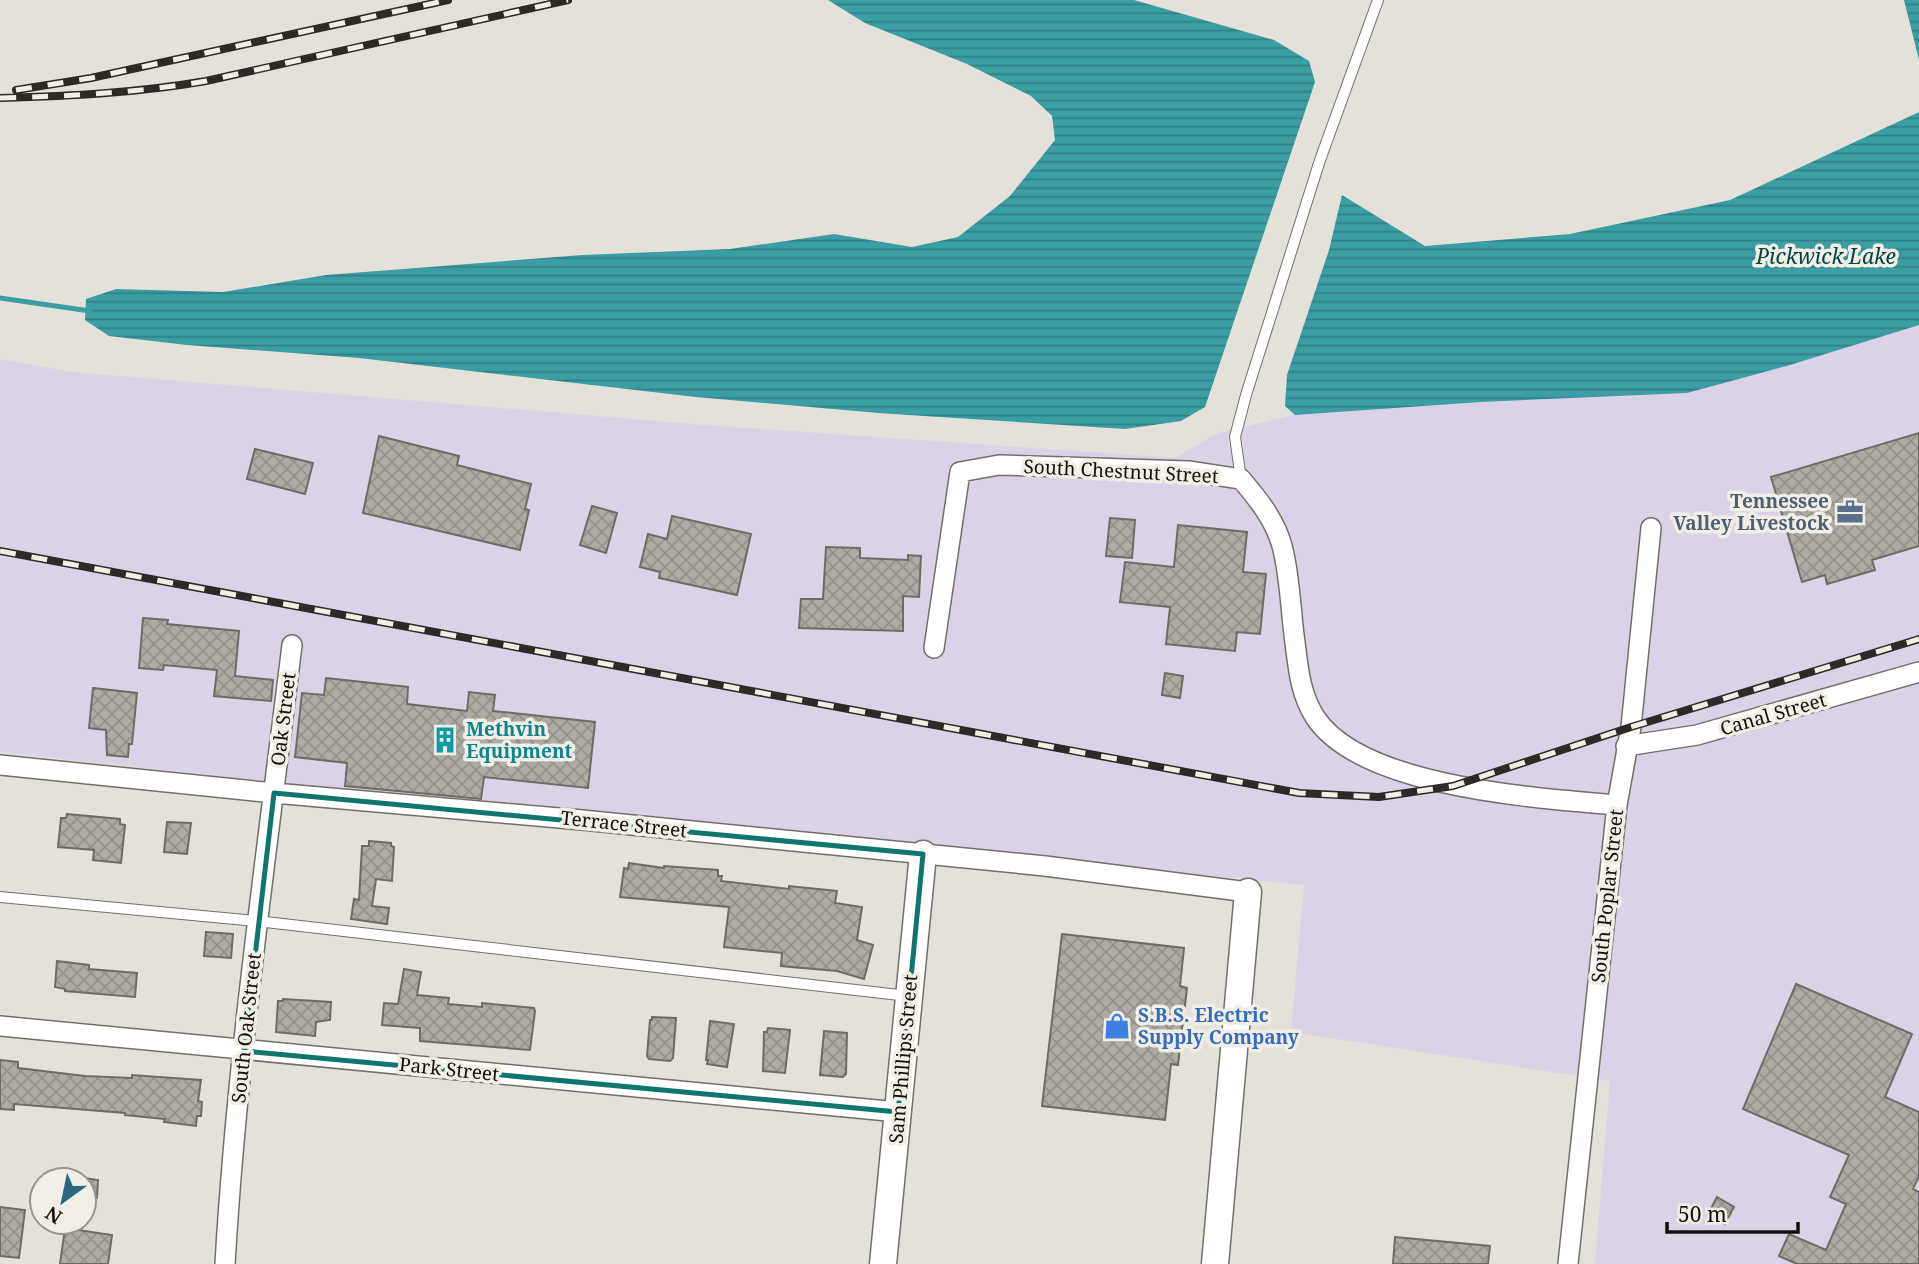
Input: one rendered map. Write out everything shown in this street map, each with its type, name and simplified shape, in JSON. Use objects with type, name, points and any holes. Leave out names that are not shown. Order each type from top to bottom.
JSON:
[{"type":"street","name":"South Chestnut Street","points":[[934,648],[960,472],[999,465],[1188,471],[1241,479],[1263,505],[1282,546],[1301,688],[1316,718],[1345,748],[1402,772],[1453,786],[1617,806]]},
{"type":"street","name":"South Poplar Street","points":[[1568,1264],[1617,806],[1631,727],[1651,528]]},
{"type":"street","name":"Oak Street","points":[[274,793],[292,645]]},
{"type":"street","name":"Canal Street","points":[[1626,746],[1697,736],[1919,672]]},
{"type":"street","name":"Terrace Street","points":[[0,765],[1045,866],[1248,892]]},
{"type":"street","name":"South Oak Street","points":[[225,1264],[257,921],[274,793]]},
{"type":"street","name":"Sam Phillips Street","points":[[883,1264],[923,854]]},
{"type":"street","points":[[1215,1264],[1248,892]]},
{"type":"street","name":"Park Street","points":[[0,1027],[898,1112]]},
{"type":"lane","points":[[1241,479],[1236,437],[1246,394],[1320,160],[1378,0]]},
{"type":"lane","points":[[0,897],[257,921],[909,996]]},
{"type":"highlighted area","points":[[274,793],[923,854],[898,1112],[244,1051]]},
{"type":"shaded area","points":[[1919,325],[1919,1264],[1595,1264],[1610,1081],[1291,1032],[1304,885],[283,783],[0,752],[0,359],[71,372],[704,425],[1175,458],[1218,433],[1295,415],[1481,402],[1790,365]]},
{"type":"water","points":[[828,0],[1134,0],[1274,40],[1309,61],[1315,82],[1205,407],[1181,421],[1125,429],[878,413],[696,397],[359,358],[187,345],[109,336],[85,320],[86,299],[116,289],[223,292],[326,275],[582,255],[730,249],[834,234],[912,247],[958,237],[1010,196],[1055,140],[1052,116],[1031,96],[967,64],[865,23]]},
{"type":"water","points":[[1904,0],[1919,0],[1919,60]]},
{"type":"water","name":"Pickwick Lake","points":[[1919,112],[1919,325],[1790,365],[1687,393],[1481,402],[1295,415],[1285,406],[1287,375],[1329,250],[1342,195],[1425,246],[1570,234],[1730,200]]},
{"type":"building","name":"Tennessee Valley Livestock","points":[[1919,433],[1919,546],[1872,560],[1875,570],[1827,584],[1825,575],[1802,582],[1771,477]]},
{"type":"building","points":[[379,436],[459,456],[457,465],[531,484],[525,509],[529,510],[520,550],[363,513]]},
{"type":"building","points":[[255,449],[313,463],[305,494],[247,479]]},
{"type":"building","points":[[592,506],[617,513],[606,553],[580,545]]},
{"type":"building","points":[[672,516],[751,534],[737,595],[659,578],[660,572],[640,567],[648,534],[667,539]]},
{"type":"building","points":[[1110,518],[1135,520],[1132,558],[1106,556]]},
{"type":"building","points":[[1178,525],[1247,532],[1243,572],[1266,574],[1260,634],[1237,632],[1235,651],[1166,644],[1170,607],[1120,602],[1125,562],[1174,567]]},
{"type":"building","points":[[826,547],[860,548],[860,558],[908,560],[908,555],[921,556],[919,597],[903,596],[903,631],[799,628],[801,599],[823,599]]},
{"type":"building","points":[[143,618],[168,620],[167,624],[239,631],[235,676],[273,680],[271,701],[214,696],[217,670],[164,665],[163,670],[139,668]]},
{"type":"building","points":[[1165,673],[1183,676],[1180,698],[1162,695]]},
{"type":"building","name":"Methvin Equipment","points":[[326,678],[408,687],[407,704],[467,711],[469,692],[495,695],[493,711],[595,722],[588,788],[484,777],[481,799],[345,786],[347,763],[295,757],[302,693],[324,695]]},
{"type":"building","points":[[93,688],[137,693],[132,744],[129,744],[128,757],[107,755],[106,730],[89,728]]},
{"type":"building","points":[[67,814],[120,819],[120,824],[125,825],[121,863],[93,860],[94,850],[58,847],[61,818],[66,818]]},
{"type":"building","points":[[167,822],[191,823],[187,854],[164,852]]},
{"type":"building","points":[[369,841],[391,843],[394,847],[392,881],[376,879],[372,906],[389,908],[387,924],[351,919],[354,899],[359,900],[362,846],[369,846]]},
{"type":"building","points":[[629,863],[664,868],[718,870],[718,876],[722,876],[721,881],[789,889],[789,886],[837,891],[835,903],[862,907],[857,940],[873,945],[864,979],[837,971],[781,966],[782,953],[724,947],[729,907],[620,897],[624,868],[628,869]]},
{"type":"building","points":[[206,932],[233,934],[231,958],[204,956]]},
{"type":"building","name":"S.B.S. Electric Supply Company","points":[[1062,934],[1184,948],[1180,986],[1187,988],[1178,1065],[1171,1064],[1165,1120],[1042,1106]]},
{"type":"building","points":[[57,961],[89,965],[89,969],[137,973],[135,997],[65,991],[55,987]]},
{"type":"building","points":[[404,969],[421,972],[417,995],[449,998],[448,1004],[482,1007],[482,1003],[534,1008],[530,1050],[420,1041],[420,1028],[382,1025],[384,1003],[398,1004]]},
{"type":"building","points":[[1796,984],[1912,1034],[1885,1097],[1919,1112],[1919,1176],[1913,1189],[1919,1192],[1919,1264],[1797,1264],[1779,1256],[1789,1234],[1826,1250],[1846,1204],[1830,1197],[1849,1155],[1743,1109]]},
{"type":"building","points":[[278,1001],[331,1002],[330,1020],[316,1022],[315,1036],[276,1032]]},
{"type":"building","points":[[652,1017],[676,1018],[673,1058],[670,1061],[649,1059],[647,1056]]},
{"type":"building","points":[[710,1021],[734,1024],[727,1067],[707,1064]]},
{"type":"building","points":[[768,1028],[790,1030],[785,1073],[763,1071],[764,1032],[767,1032]]},
{"type":"building","points":[[824,1031],[847,1033],[846,1074],[843,1077],[820,1075]]},
{"type":"building","points":[[0,1060],[18,1062],[18,1068],[85,1076],[132,1078],[132,1075],[201,1080],[198,1101],[202,1102],[201,1116],[197,1116],[196,1126],[125,1113],[14,1104],[14,1110],[0,1109]]},
{"type":"building","points":[[1717,1197],[1734,1207],[1725,1224],[1708,1214]]},
{"type":"building","points":[[0,1207],[25,1210],[19,1258],[0,1256]]},
{"type":"building","points":[[98,1233],[112,1235],[108,1264],[60,1264],[64,1236],[98,1236]]},
{"type":"building","points":[[1395,1237],[1490,1246],[1488,1264],[1393,1264]]},
{"type":"waterway","points":[[0,298],[90,311]]},
{"type":"railway","points":[[16,90],[91,78],[448,0]]},
{"type":"railway","points":[[0,98],[103,93],[206,81],[568,0]]},
{"type":"railway","points":[[0,551],[1299,793],[1379,797],[1453,786],[1631,727],[1919,639]]},
{"type":"place","name":"Tennessee Valley Livestock","points":[[1850,512]]},
{"type":"place","name":"Methvin Equipment","points":[[445,740]]},
{"type":"place","name":"S.B.S. Electric Supply Company","points":[[1117,1026]]}]
